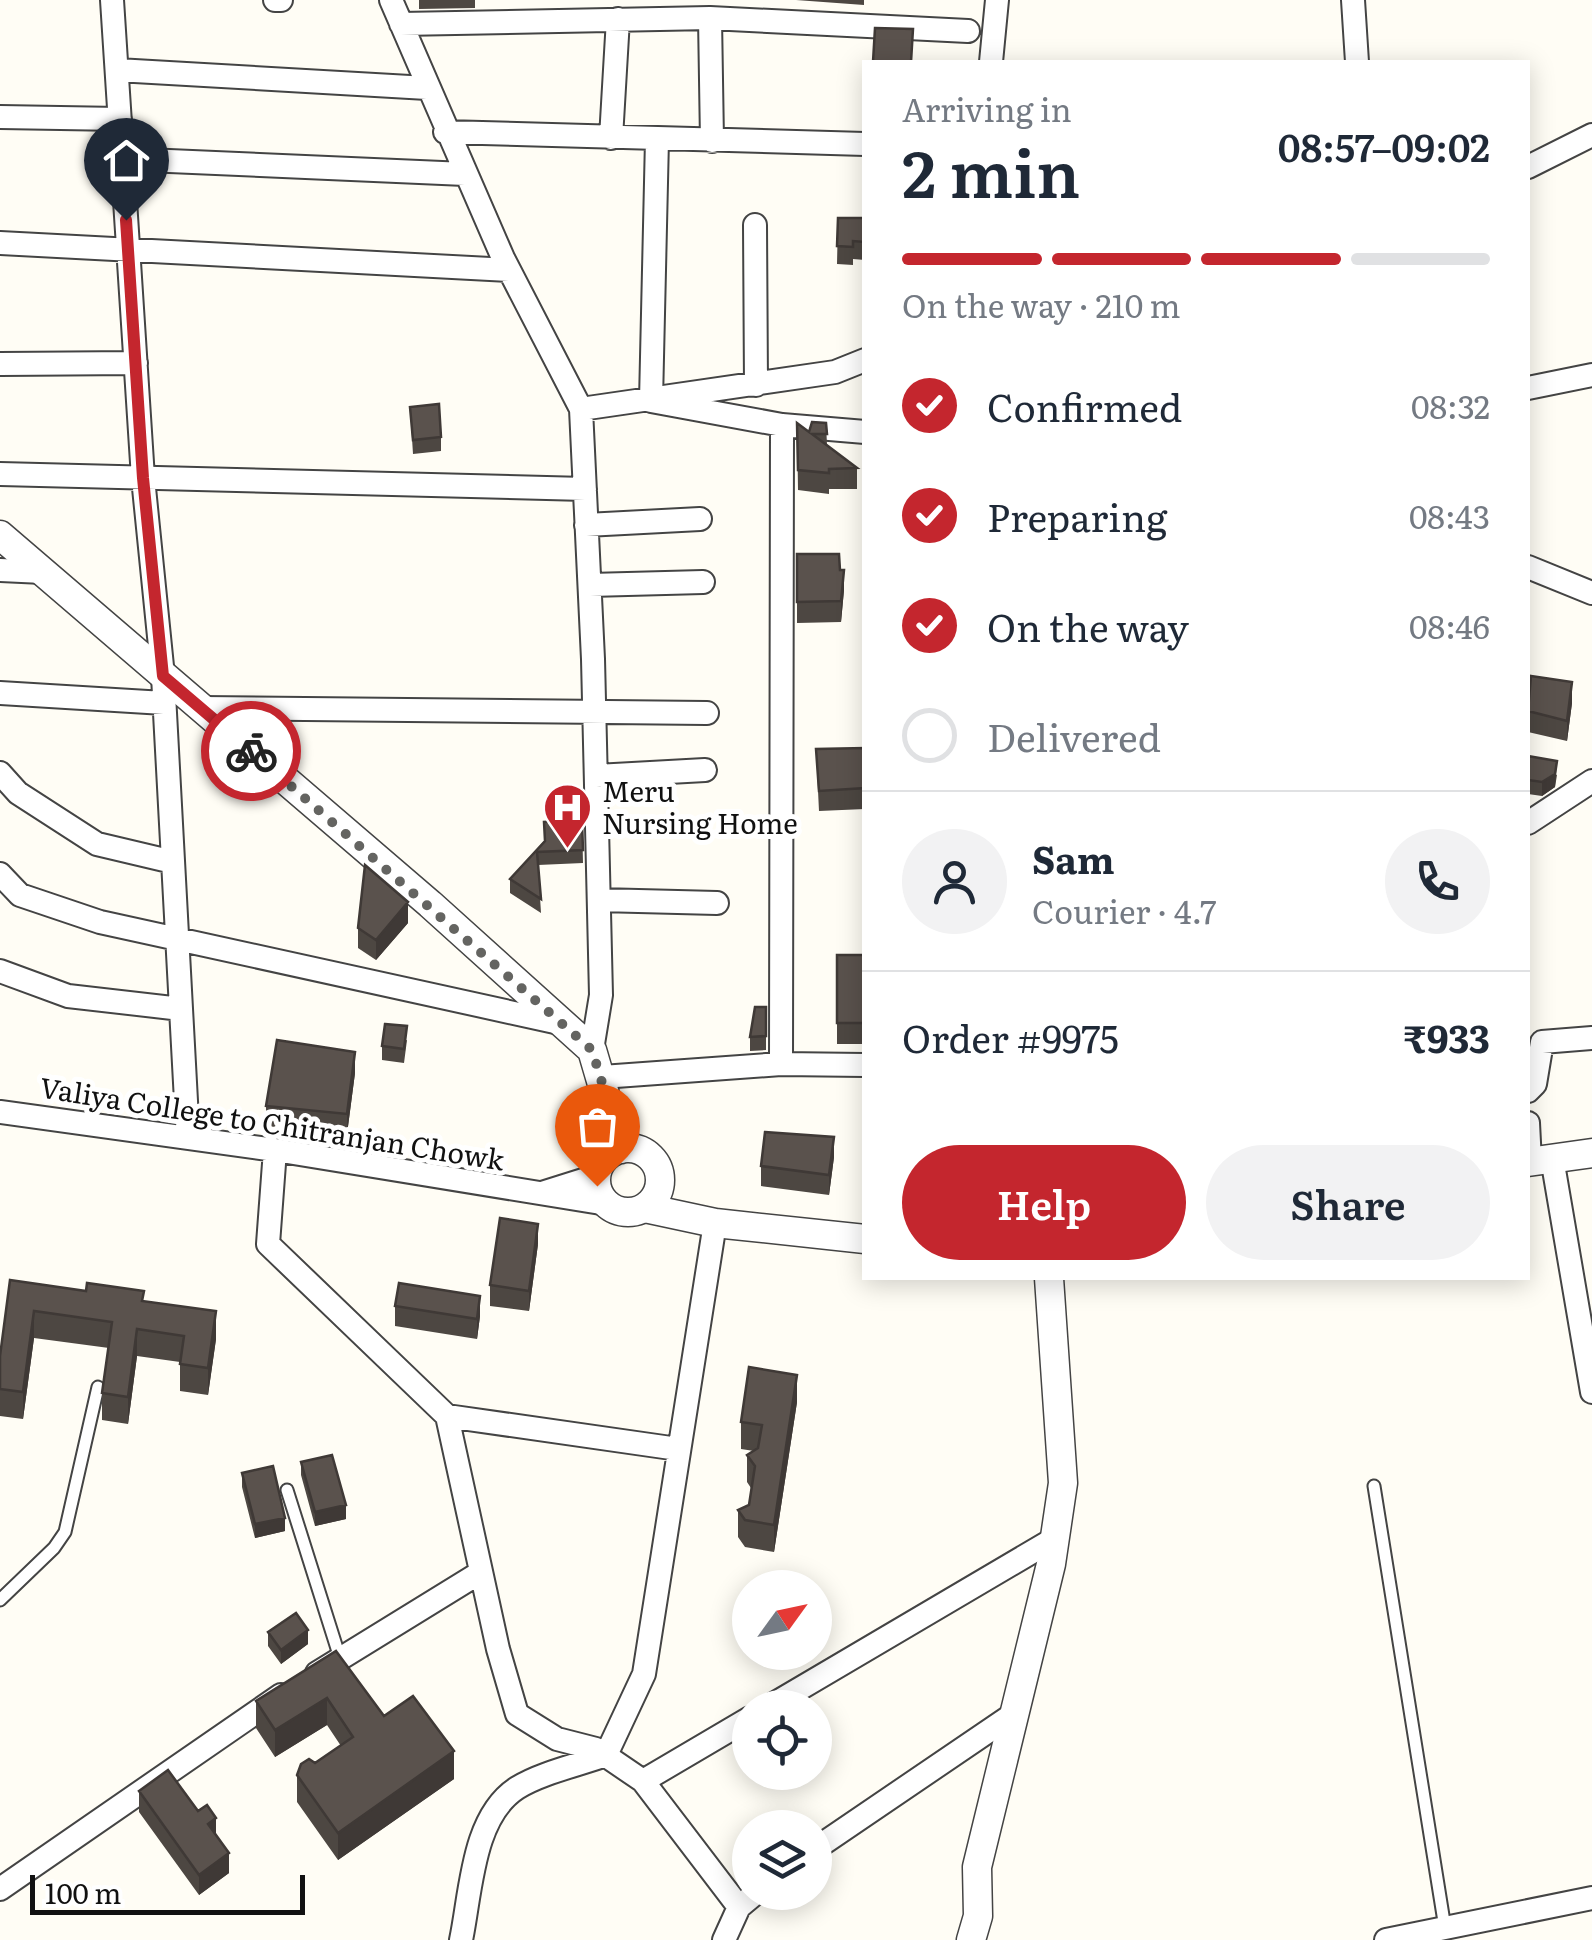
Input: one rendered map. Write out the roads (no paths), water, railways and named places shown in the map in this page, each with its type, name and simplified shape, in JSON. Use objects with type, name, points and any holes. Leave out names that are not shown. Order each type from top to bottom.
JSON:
[{"type":"street","points":[[112,0],[143,478],[164,689],[188,1138]]},
{"type":"street","points":[[391,0],[445,132],[509,270],[581,410],[590,585],[601,995],[592,1050]]},
{"type":"street","points":[[991,60],[997,0]]},
{"type":"street","points":[[1353,0],[1357,60]]},
{"type":"street","points":[[401,24],[618,19],[658,9],[710,18],[968,31]]},
{"type":"street","points":[[710,18],[712,141]]},
{"type":"street","points":[[611,138],[618,19]]},
{"type":"street","points":[[117,70],[427,88]]},
{"type":"street","points":[[0,118],[120,119]]},
{"type":"street","points":[[445,132],[862,144]]},
{"type":"street","points":[[1530,166],[1592,135]]},
{"type":"street","points":[[651,401],[657,139]]},
{"type":"street","points":[[122,159],[465,174]]},
{"type":"street","points":[[755,224],[756,385]]},
{"type":"street","points":[[0,244],[509,270]]},
{"type":"street","points":[[581,410],[835,372],[862,361]]},
{"type":"street","points":[[0,364],[136,363]]},
{"type":"street","points":[[1530,388],[1592,375]]},
{"type":"street","points":[[651,401],[782,426],[862,432]]},
{"type":"street","points":[[781,1064],[782,426]]},
{"type":"street","points":[[0,474],[585,489]]},
{"type":"street","points":[[586,525],[700,519]]},
{"type":"street","points":[[0,535],[164,689],[201,708],[592,1050],[633,1150],[658,1167],[652,1197],[626,1212],[607,1204],[596,1176],[604,1158],[633,1150]]},
{"type":"street","points":[[0,570],[43,572]]},
{"type":"street","points":[[1539,577],[1592,592]]},
{"type":"street","points":[[590,585],[703,582]]},
{"type":"street","points":[[0,693],[164,689]]},
{"type":"street","points":[[201,708],[707,713]]},
{"type":"street","points":[[596,776],[705,770]]},
{"type":"street","points":[[0,773],[18,793],[98,844],[173,862]]},
{"type":"street","points":[[1530,821],[1592,781]]},
{"type":"street","points":[[0,874],[20,895],[100,922],[564,1024]]},
{"type":"street","points":[[598,900],[717,903]]},
{"type":"street","points":[[0,971],[68,996],[181,1009]]},
{"type":"street","points":[[1530,1089],[1535,1084],[1542,1042],[1592,1038]]},
{"type":"street","points":[[605,1086],[781,1064],[862,1065]]},
{"type":"street","name":"Valiya College to Chitranjan Chowk","points":[[0,1112],[275,1150],[607,1204]]},
{"type":"street","points":[[1530,1131],[1592,1392]]},
{"type":"street","points":[[275,1150],[268,1244],[447,1416],[517,1714],[557,1739],[606,1755],[643,1781],[732,1882]]},
{"type":"street","points":[[1537,1161],[1592,1153]]},
{"type":"street","name":"Valiya College to Chitranjan Chowk","points":[[534,1195],[596,1176]]},
{"type":"street","points":[[652,1197],[708,1222],[862,1239]]},
{"type":"street","points":[[462,1940],[485,1829],[494,1810],[517,1788],[606,1755],[644,1674],[708,1222]]},
{"type":"street","points":[[980,1932],[977,1867],[1054,1539],[1063,1483],[1049,1280]]},
{"type":"street","points":[[447,1416],[678,1449]]},
{"type":"street","points":[[798,1690],[1054,1539]]},
{"type":"street","points":[[0,1889],[271,1700],[481,1572]]},
{"type":"street","points":[[832,1838],[1015,1713]]},
{"type":"street","points":[[643,1781],[732,1729]]},
{"type":"street","points":[[1386,1940],[1446,1934],[1592,1898]]},
{"type":"street","points":[[724,1940],[742,1910]]},
{"type":"lane","points":[[0,1600],[54,1548],[65,1532],[98,1387]]},
{"type":"lane","points":[[1374,1486],[1446,1934]]},
{"type":"lane","points":[[287,1490],[340,1658]]},
{"type":"place","name":"Meru Nursing Home","points":[[567,850]]}]
